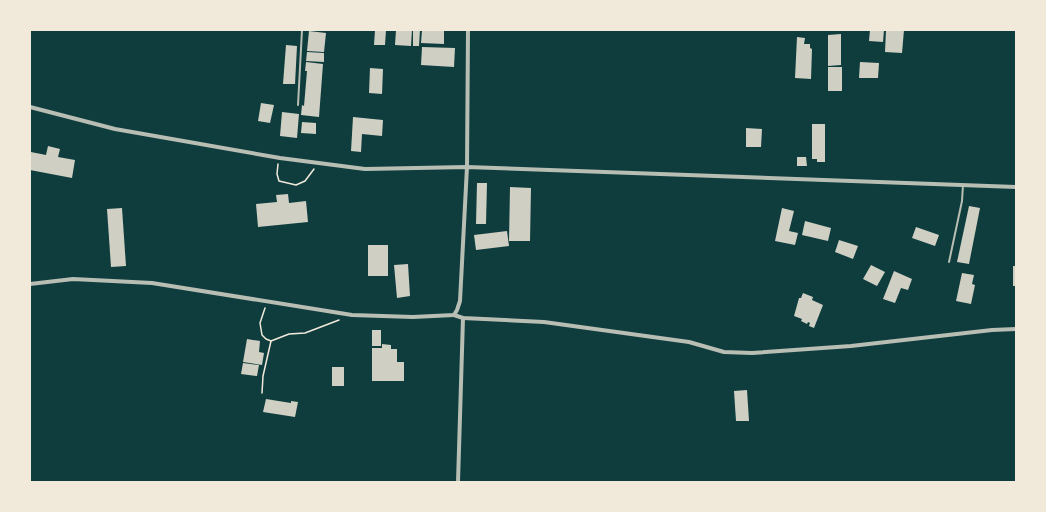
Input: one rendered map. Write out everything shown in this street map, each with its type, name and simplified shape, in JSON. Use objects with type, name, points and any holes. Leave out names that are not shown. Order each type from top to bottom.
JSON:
[{"type":"street","points":[[454,315],[460,301],[467,167],[468,30]]},
{"type":"street","points":[[30,107],[115,128],[280,158],[365,168],[467,167],[1016,187]]},
{"type":"street","points":[[30,284],[73,279],[152,284],[352,315],[413,317],[454,315],[464,318],[544,322],[689,342],[724,352],[752,353],[851,346],[992,330],[1016,330]]},
{"type":"street","points":[[458,482],[464,318]]},
{"type":"lane","points":[[298,105],[302,30]]},
{"type":"lane","points":[[949,262],[962,201],[963,185]]},
{"type":"path","points":[[280,158],[277,167],[279,181],[296,185],[305,181],[317,163]]},
{"type":"path","points":[[270,303],[262,312],[260,323],[262,335],[271,341],[289,334],[305,333],[352,315]]},
{"type":"path","points":[[262,393],[262,376],[271,341]]},
{"type":"building","points":[[375,30],[386,30],[385,45],[374,45]]},
{"type":"building","points":[[396,30],[412,30],[411,46],[395,45]]},
{"type":"building","points":[[413,30],[420,30],[419,46],[413,46]]},
{"type":"building","points":[[422,30],[444,30],[444,44],[421,43]]},
{"type":"building","points":[[870,30],[884,30],[883,42],[869,41]]},
{"type":"building","points":[[886,30],[904,30],[902,53],[885,52]]},
{"type":"building","points":[[309,31],[326,33],[324,52],[307,51]]},
{"type":"building","points":[[841,34],[841,65],[828,66],[828,35]]},
{"type":"building","points":[[797,37],[805,38],[804,44],[810,44],[810,48],[812,49],[811,79],[795,78]]},
{"type":"building","points":[[286,45],[297,46],[295,84],[283,84]]},
{"type":"building","points":[[422,47],[455,48],[454,67],[421,65]]},
{"type":"building","points":[[307,52],[324,53],[324,62],[306,61]]},
{"type":"building","points":[[306,62],[323,64],[319,117],[301,115],[302,105],[304,106],[307,71],[305,71]]},
{"type":"building","points":[[860,62],[879,63],[878,78],[859,78]]},
{"type":"building","points":[[828,67],[842,67],[842,91],[828,91]]},
{"type":"building","points":[[370,68],[383,69],[382,94],[369,93]]},
{"type":"building","points":[[261,103],[274,105],[270,123],[258,121]]},
{"type":"building","points":[[282,112],[299,114],[297,138],[280,136]]},
{"type":"building","points":[[353,117],[383,120],[382,136],[362,134],[361,152],[351,151]]},
{"type":"building","points":[[302,122],[316,123],[316,134],[301,133]]},
{"type":"building","points":[[812,124],[825,124],[825,162],[817,162],[817,159],[812,159]]},
{"type":"building","points":[[746,128],[762,129],[761,147],[746,147]]},
{"type":"building","points":[[48,146],[60,149],[58,157],[75,160],[72,178],[30,170],[31,152],[46,155]]},
{"type":"building","points":[[797,157],[806,157],[807,166],[797,166]]},
{"type":"building","points":[[477,183],[487,183],[486,224],[476,224]]},
{"type":"building","points":[[510,187],[531,188],[530,241],[509,241]]},
{"type":"building","points":[[288,194],[289,203],[306,201],[308,222],[258,227],[256,204],[277,202],[276,195]]},
{"type":"building","points":[[969,206],[980,208],[969,264],[957,262]]},
{"type":"building","points":[[122,208],[126,266],[111,267],[107,209]]},
{"type":"building","points":[[782,208],[794,211],[789,231],[798,233],[795,245],[775,241]]},
{"type":"building","points":[[805,221],[831,228],[828,241],[802,235]]},
{"type":"building","points":[[916,227],[939,235],[935,246],[912,238]]},
{"type":"building","points":[[507,231],[509,246],[476,250],[474,235]]},
{"type":"building","points":[[839,240],[858,246],[853,259],[835,252]]},
{"type":"building","points":[[368,245],[388,245],[388,276],[368,276]]},
{"type":"building","points":[[408,264],[410,296],[397,298],[394,265]]},
{"type":"building","points":[[871,265],[885,272],[877,286],[863,279]]},
{"type":"building","points":[[1013,266],[1016,266],[1016,286],[1013,286]]},
{"type":"building","points":[[894,271],[912,279],[908,290],[901,288],[895,303],[883,299]]},
{"type":"building","points":[[962,273],[974,275],[972,284],[975,285],[971,304],[956,301]]},
{"type":"building","points":[[803,293],[813,297],[812,300],[823,305],[814,328],[809,326],[810,323],[808,322],[807,324],[801,321],[802,319],[794,316],[799,298],[801,298]]},
{"type":"building","points":[[372,330],[381,330],[381,346],[372,346]]},
{"type":"building","points":[[247,339],[260,341],[259,352],[264,353],[262,365],[243,362]]},
{"type":"building","points":[[382,344],[391,345],[391,349],[397,349],[397,362],[404,362],[404,381],[372,381],[372,348],[382,348]]},
{"type":"building","points":[[243,363],[259,365],[257,376],[241,374]]},
{"type":"building","points":[[332,367],[344,367],[344,386],[332,386]]},
{"type":"building","points":[[747,390],[749,421],[736,421],[734,391]]},
{"type":"building","points":[[266,399],[291,403],[291,401],[298,402],[295,417],[263,412]]}]
